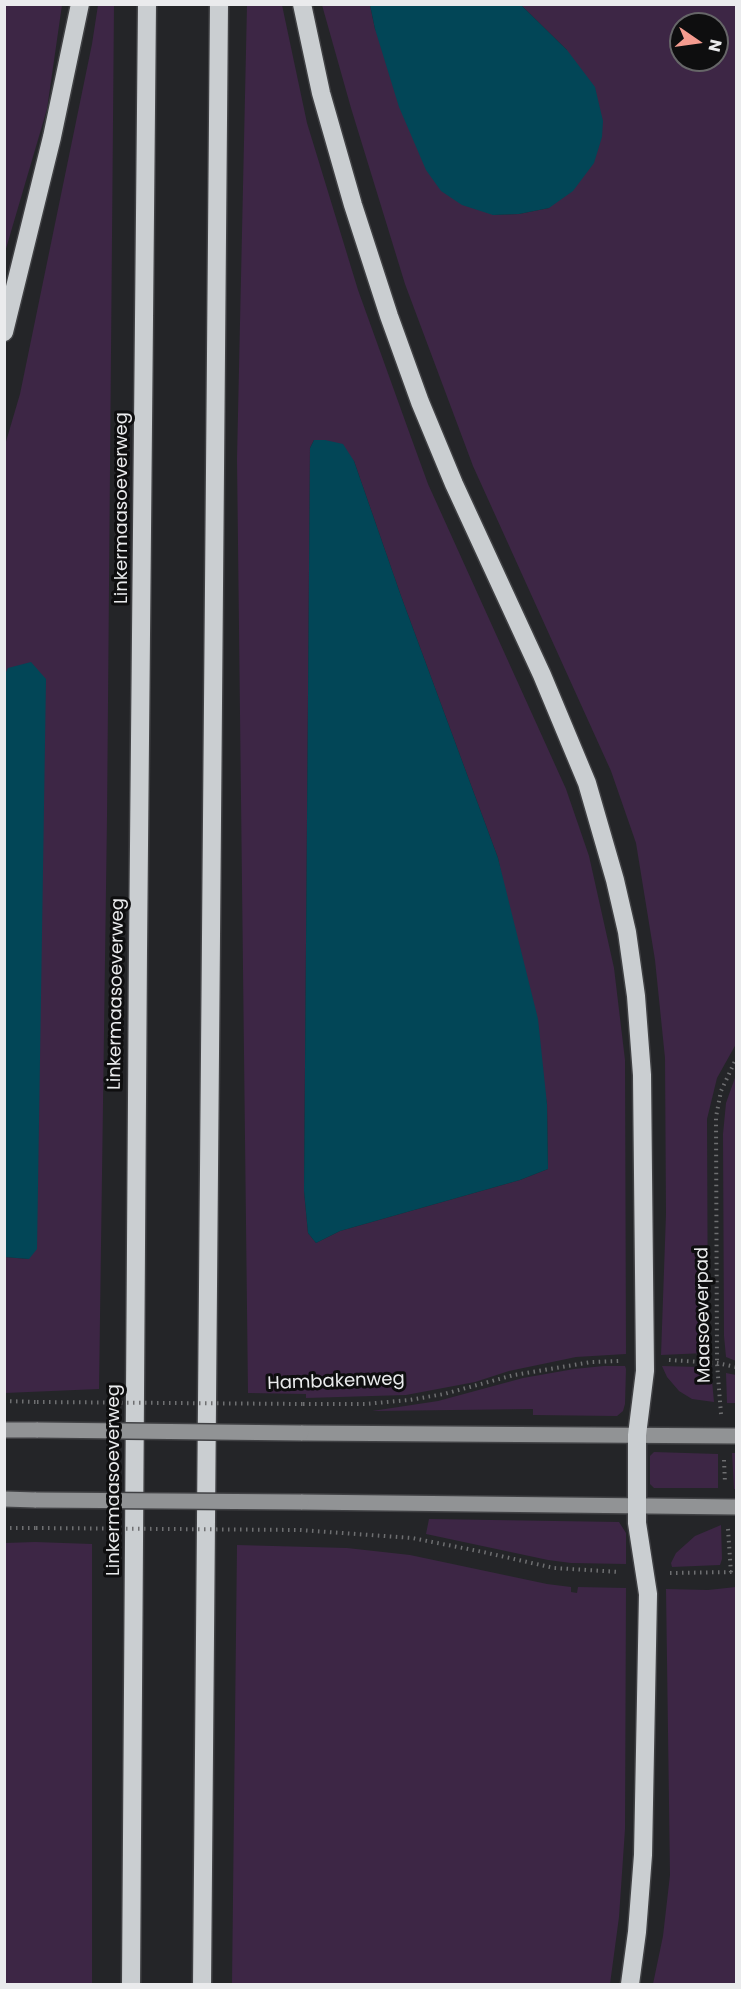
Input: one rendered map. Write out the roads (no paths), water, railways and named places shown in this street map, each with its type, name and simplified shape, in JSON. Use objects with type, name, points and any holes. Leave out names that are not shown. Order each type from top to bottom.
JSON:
[{"type":"highway","points":[[4,332],[52,137],[80,4]]},
{"type":"highway","name":"Linkermaasoeverweg","points":[[131,1984],[147,4]]},
{"type":"highway","points":[[202,1984],[219,4]]},
{"type":"highway","points":[[302,4],[321,93],[388,316],[454,484],[542,675],[583,772],[615,880],[627,932],[636,996],[642,1075],[645,1360],[637,1435],[637,1523],[648,1606],[643,1855],[630,1984]]},
{"type":"main road","points":[[4,1430],[730,1436]]},
{"type":"main road","points":[[4,1499],[731,1506]]},
{"type":"water","points":[[370,5],[521,5],[567,50],[595,87],[603,121],[602,137],[594,163],[573,191],[549,208],[519,214],[493,215],[462,205],[441,191],[426,170],[399,107]]},
{"type":"water","points":[[314,440],[343,444],[354,461],[401,596],[498,858],[538,1019],[547,1104],[548,1169],[520,1180],[340,1231],[316,1243],[308,1233],[304,1191],[310,448]]},
{"type":"water","points":[[31,662],[46,679],[37,1249],[29,1259],[4,1257],[4,676],[8,668]]}]
